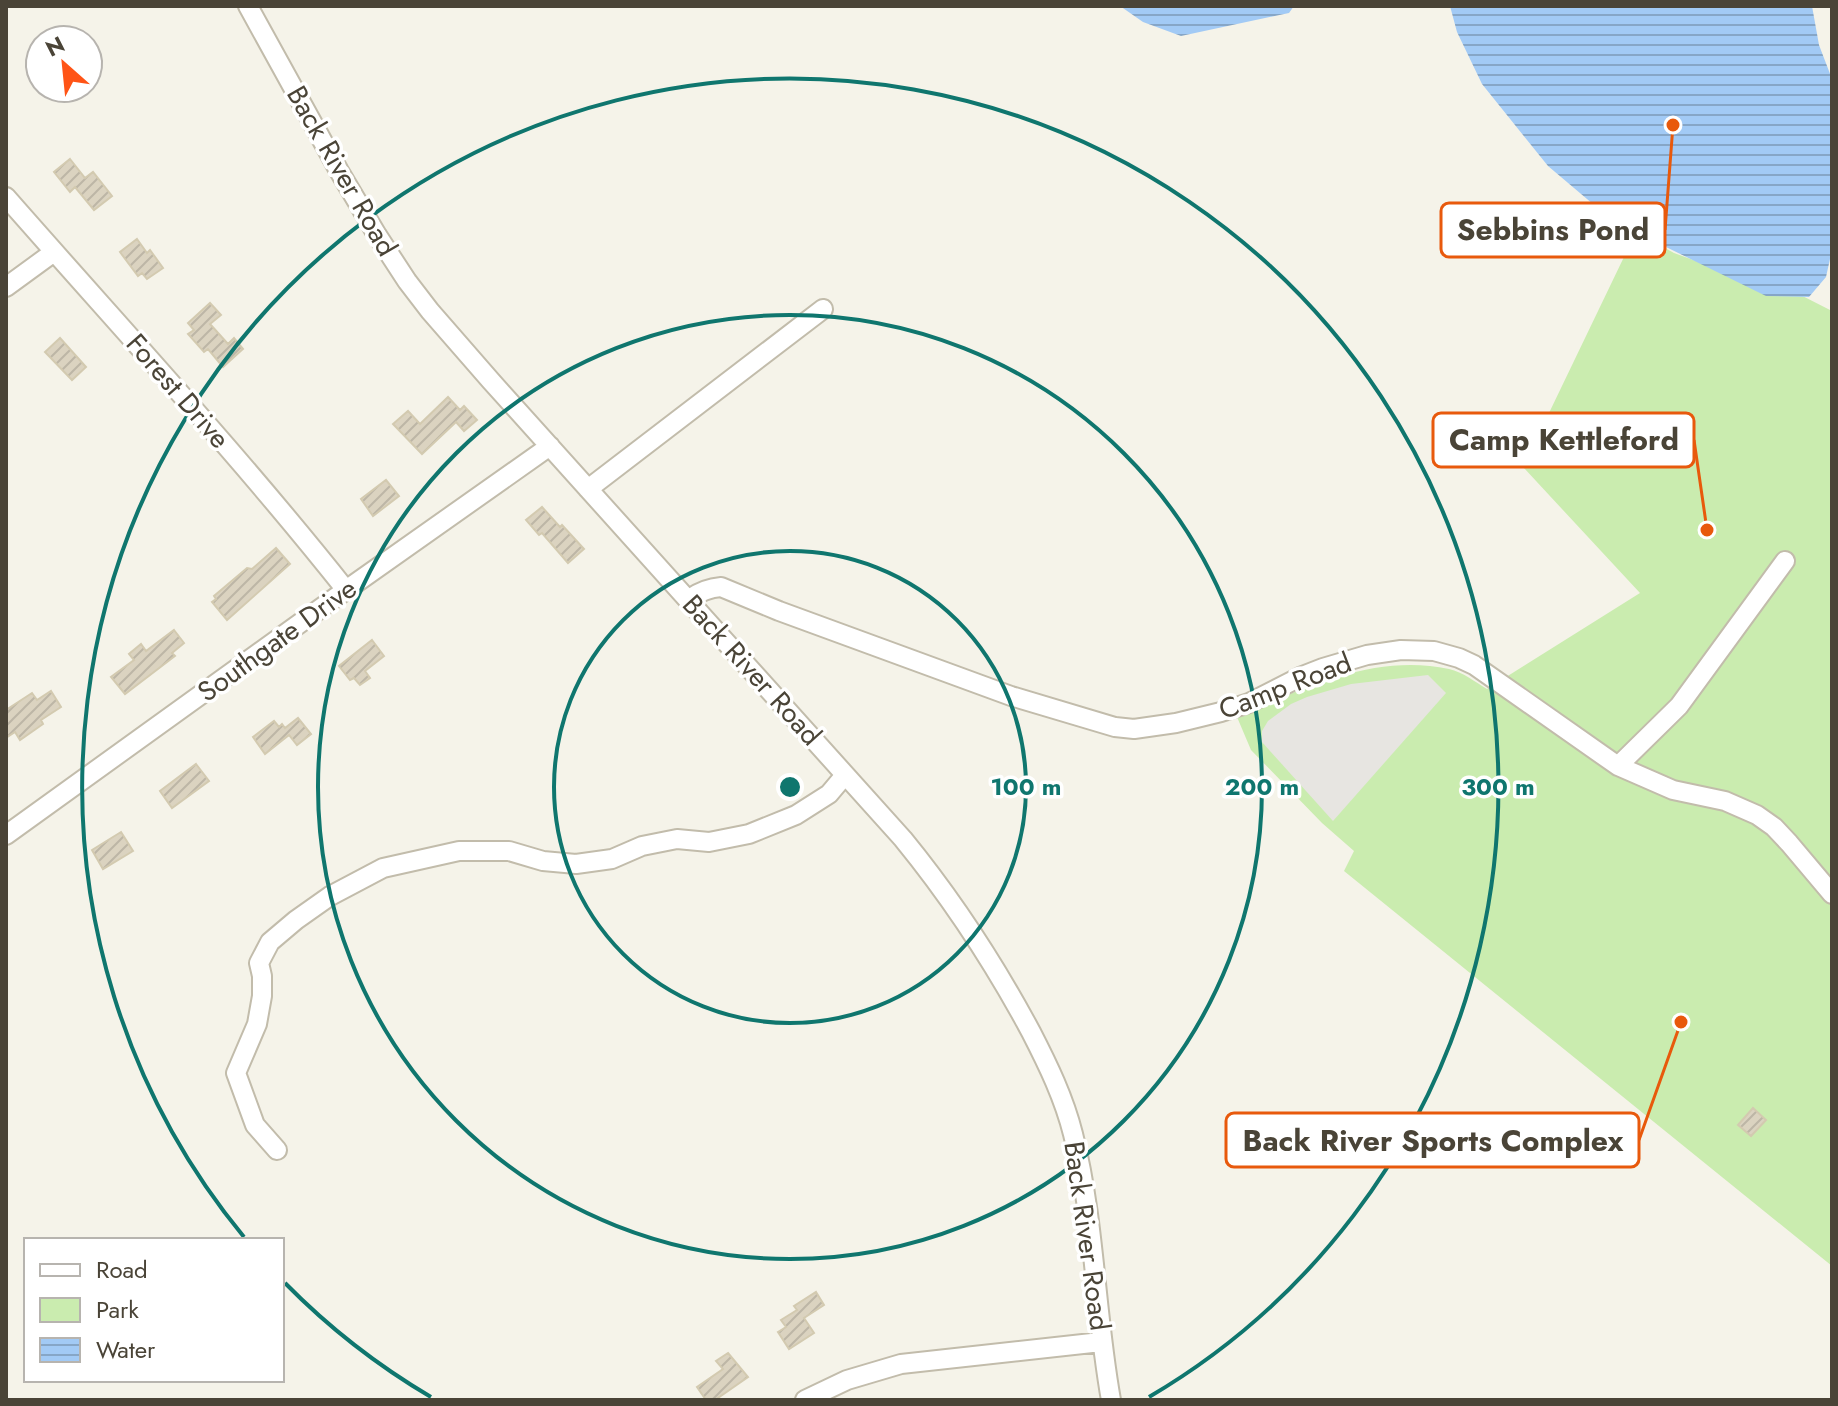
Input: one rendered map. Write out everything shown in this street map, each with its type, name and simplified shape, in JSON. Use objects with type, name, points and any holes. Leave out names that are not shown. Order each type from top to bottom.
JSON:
[{"type":"street","name":"Back River Road","points":[[248,6],[339,171],[407,281],[458,343],[903,839],[964,921],[1010,994],[1053,1076],[1081,1167],[1101,1342],[1111,1400]]},
{"type":"street","name":"Forest Drive","points":[[6,197],[296,527],[346,590]]},
{"type":"street","points":[[6,287],[54,252]]},
{"type":"street","points":[[588,489],[823,309]]},
{"type":"street","name":"Southgate Drive","points":[[6,835],[550,446]]},
{"type":"street","points":[[1618,766],[1679,706],[1785,561]]},
{"type":"street","name":"Camp Road","points":[[689,599],[700,591],[721,587],[1011,696],[1087,720],[1134,729],[1221,712],[1249,703],[1323,668],[1367,655],[1401,650],[1434,651],[1474,665],[1618,766],[1673,790],[1725,801],[1757,815],[1774,827],[1832,894]]},
{"type":"street","points":[[277,1150],[255,1125],[236,1073],[257,1024],[262,996],[259,963],[270,942],[330,896],[383,868],[459,851],[509,851],[543,861],[576,864],[612,859],[642,846],[677,839],[709,842],[749,834],[796,815],[829,794],[845,775]]},
{"type":"street","points":[[805,1400],[847,1380],[901,1364],[1101,1342]]},
{"type":"green space","points":[[1636,232],[1674,253],[1707,265],[1767,278],[1832,311],[1832,1266],[1344,871],[1354,851],[1322,823],[1251,750],[1237,717],[1340,676],[1394,666],[1421,665],[1449,669],[1487,689],[1640,593],[1523,467]]},
{"type":"shaded area","points":[[1428,675],[1446,693],[1333,821],[1262,742],[1262,731],[1268,721],[1291,704],[1307,697],[1351,684]]},
{"type":"water","points":[[1120,6],[1294,6],[1289,13],[1181,36],[1143,22]]},
{"type":"water","points":[[1450,6],[1812,6],[1819,45],[1832,79],[1832,250],[1826,277],[1809,297],[1766,296],[1613,221],[1548,166],[1482,84],[1457,32]]},
{"type":"building","points":[[70,159],[85,178],[93,172],[112,196],[94,210],[75,187],[70,192],[54,172]]},
{"type":"building","points":[[137,239],[163,268],[147,279],[142,273],[138,276],[120,252]]},
{"type":"building","points":[[210,303],[221,315],[210,324],[228,344],[234,338],[243,349],[223,367],[208,349],[204,352],[188,334],[194,330],[188,323]]},
{"type":"building","points":[[60,338],[86,367],[72,380],[45,352]]},
{"type":"building","points":[[448,397],[460,410],[464,406],[477,420],[464,431],[456,422],[422,454],[393,424],[408,411],[420,424]]},
{"type":"building","points":[[386,480],[399,496],[373,516],[361,499]]},
{"type":"building","points":[[542,507],[584,549],[568,563],[526,520]]},
{"type":"building","points":[[276,548],[290,564],[227,620],[212,602],[216,599],[214,596]]},
{"type":"building","points":[[174,630],[184,643],[172,653],[175,656],[125,694],[111,677],[134,660],[129,654],[141,644],[146,651]]},
{"type":"building","points":[[372,640],[384,656],[365,671],[370,678],[360,685],[354,678],[350,680],[339,666]]},
{"type":"building","points":[[51,691],[61,707],[41,720],[43,724],[20,740],[15,732],[6,738],[6,710],[32,693],[37,700]]},
{"type":"building","points":[[298,718],[311,734],[297,745],[289,735],[265,754],[253,737],[274,721],[285,728]]},
{"type":"building","points":[[196,764],[209,781],[172,808],[160,791]]},
{"type":"building","points":[[121,832],[133,851],[103,869],[92,850]]},
{"type":"building","points":[[1753,1108],[1766,1120],[1751,1136],[1738,1125]]},
{"type":"building","points":[[816,1292],[824,1305],[804,1318],[814,1333],[789,1349],[778,1332],[786,1327],[781,1320],[797,1310],[794,1306]]},
{"type":"building","points":[[728,1353],[748,1377],[715,1400],[706,1400],[697,1387],[723,1369],[716,1361]]},
{"type":"place","name":"Sebbins Pond","points":[[1673,125]]},
{"type":"place","name":"Camp Kettleford","points":[[1707,530]]},
{"type":"place","name":"Back River Sports Complex","points":[[1681,1022]]}]
